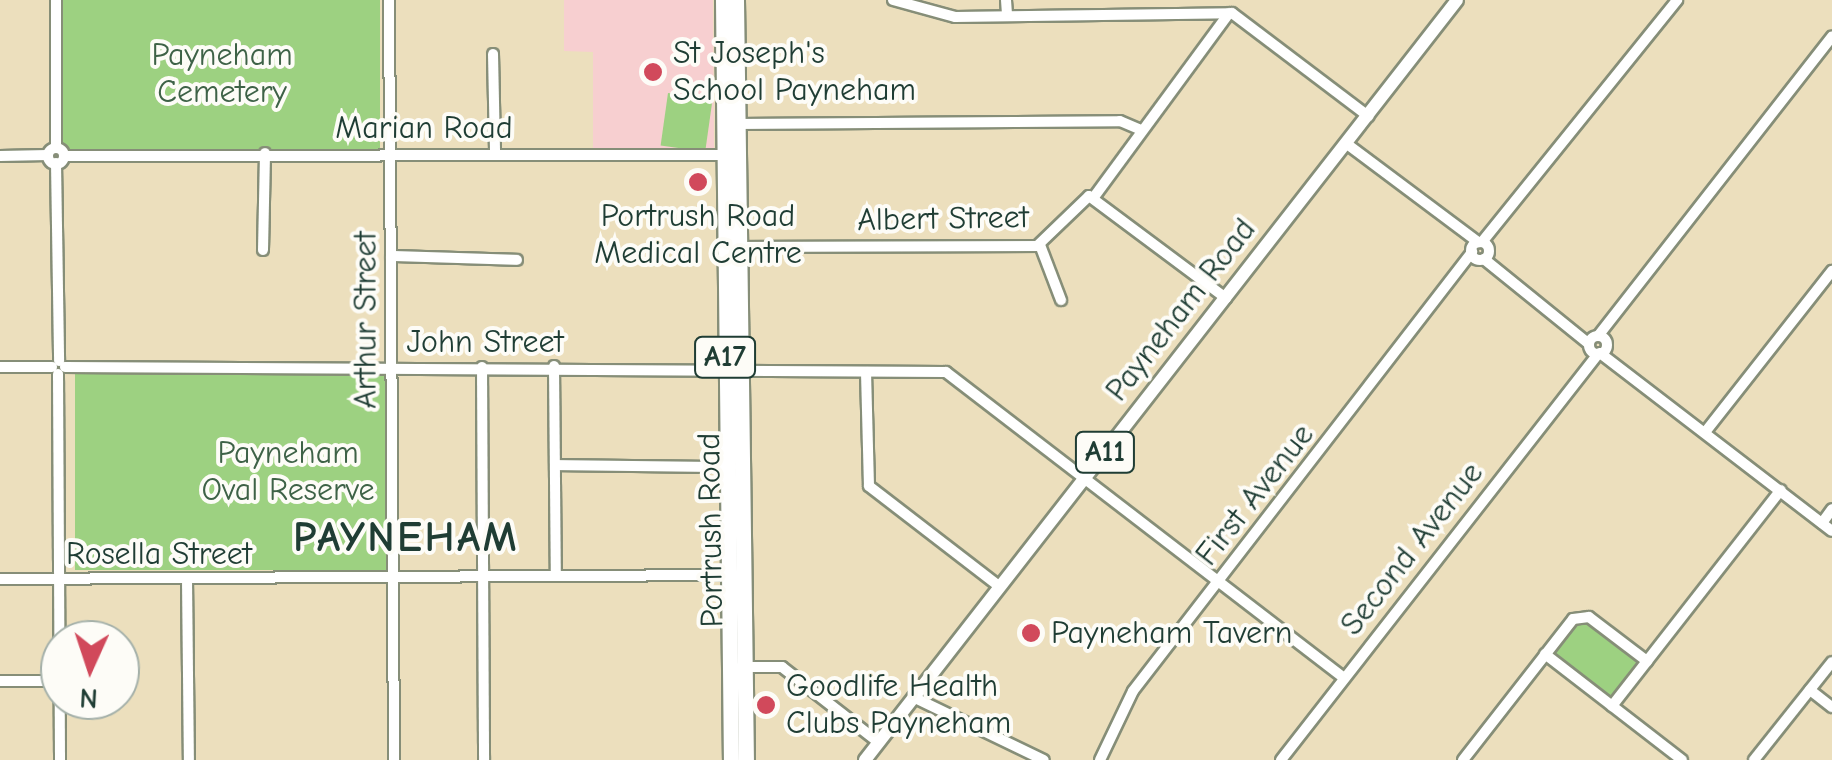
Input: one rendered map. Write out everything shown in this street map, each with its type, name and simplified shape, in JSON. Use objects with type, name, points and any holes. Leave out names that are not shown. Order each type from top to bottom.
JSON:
[{"type":"highway","name":"Portrush Road","points":[[724,0],[724,155],[730,247],[731,760]]},
{"type":"highway","name":"Portrush Road","points":[[730,247],[736,124],[736,0]]},
{"type":"highway","name":"Portrush Road","points":[[732,575],[746,760]]},
{"type":"main road","name":"Payneham Road","points":[[865,760],[1458,0]]},
{"type":"main road","name":"Payneham Road","points":[[856,760],[875,744]]},
{"type":"street","points":[[56,0],[60,620]]},
{"type":"street","name":"Arthur Street","points":[[390,0],[394,760]]},
{"type":"street","points":[[893,0],[944,16],[1223,8],[1368,116]]},
{"type":"street","points":[[1006,0],[1006,16]]},
{"type":"street","points":[[1114,0],[1114,14]]},
{"type":"street","name":"First Avenue","points":[[1100,760],[1129,697],[1677,0]]},
{"type":"street","name":"Albert Street","points":[[730,247],[1040,245],[1076,200],[1094,198],[1223,8]]},
{"type":"street","name":"Second Avenue","points":[[1280,760],[1584,370],[1615,314],[1832,36]]},
{"type":"street","points":[[493,54],[496,153]]},
{"type":"street","points":[[736,124],[1120,121],[1141,130]]},
{"type":"street","points":[[1347,144],[1832,531]]},
{"type":"street","points":[[263,250],[265,153]]},
{"type":"street","name":"Marian Road","points":[[0,156],[724,155]]},
{"type":"street","points":[[1094,198],[1226,298]]},
{"type":"street","points":[[1040,245],[1061,300]]},
{"type":"street","points":[[391,256],[518,260]]},
{"type":"street","points":[[1706,431],[1832,271]]},
{"type":"street","points":[[554,366],[556,576]]},
{"type":"street","name":"John Street","points":[[0,367],[554,366],[950,373],[1344,678]]},
{"type":"street","points":[[482,367],[484,760]]},
{"type":"street","points":[[866,372],[870,486],[1000,586]]},
{"type":"street","points":[[554,466],[732,467]]},
{"type":"street","points":[[1612,706],[1781,490]]},
{"type":"street","points":[[1822,523],[1832,509]]},
{"type":"street","name":"Rosella Street","points":[[0,579],[732,575]]},
{"type":"street","points":[[188,580],[189,760]]},
{"type":"street","points":[[1466,759],[1544,654],[1584,616],[1647,661]]},
{"type":"street","points":[[1544,654],[1682,760]]},
{"type":"street","points":[[1754,760],[1832,662]]},
{"type":"street","points":[[740,667],[782,667],[875,744]]},
{"type":"street","points":[[0,682],[40,681]]},
{"type":"street","points":[[1810,690],[1832,707]]},
{"type":"street","points":[[914,698],[1044,760]]},
{"type":"street","points":[[60,720],[60,760]]},
{"type":"shaded area","name":"St Joseph's School Payneham","points":[[564,0],[713,0],[714,148],[593,149],[593,52],[564,51]]},
{"type":"green space","name":"Payneham Cemetery","points":[[63,0],[380,0],[380,149],[63,149]]},
{"type":"green space","points":[[668,93],[713,99],[705,152],[661,145]]},
{"type":"green space","name":"Payneham Oval Reserve","points":[[75,374],[387,374],[387,570],[75,570]]},
{"type":"green space","points":[[1579,616],[1647,661],[1612,706],[1545,654]]},
{"type":"place","name":"St Joseph's School Payneham","points":[[653,72]]},
{"type":"place","name":"Portrush Road Medical Centre","points":[[698,182]]},
{"type":"place","name":"Payneham Tavern","points":[[1031,633]]},
{"type":"place","name":"Goodlife Health Clubs Payneham","points":[[766,705]]},
{"type":"district","name":"PAYNEHAM","points":[[406,538]]}]
